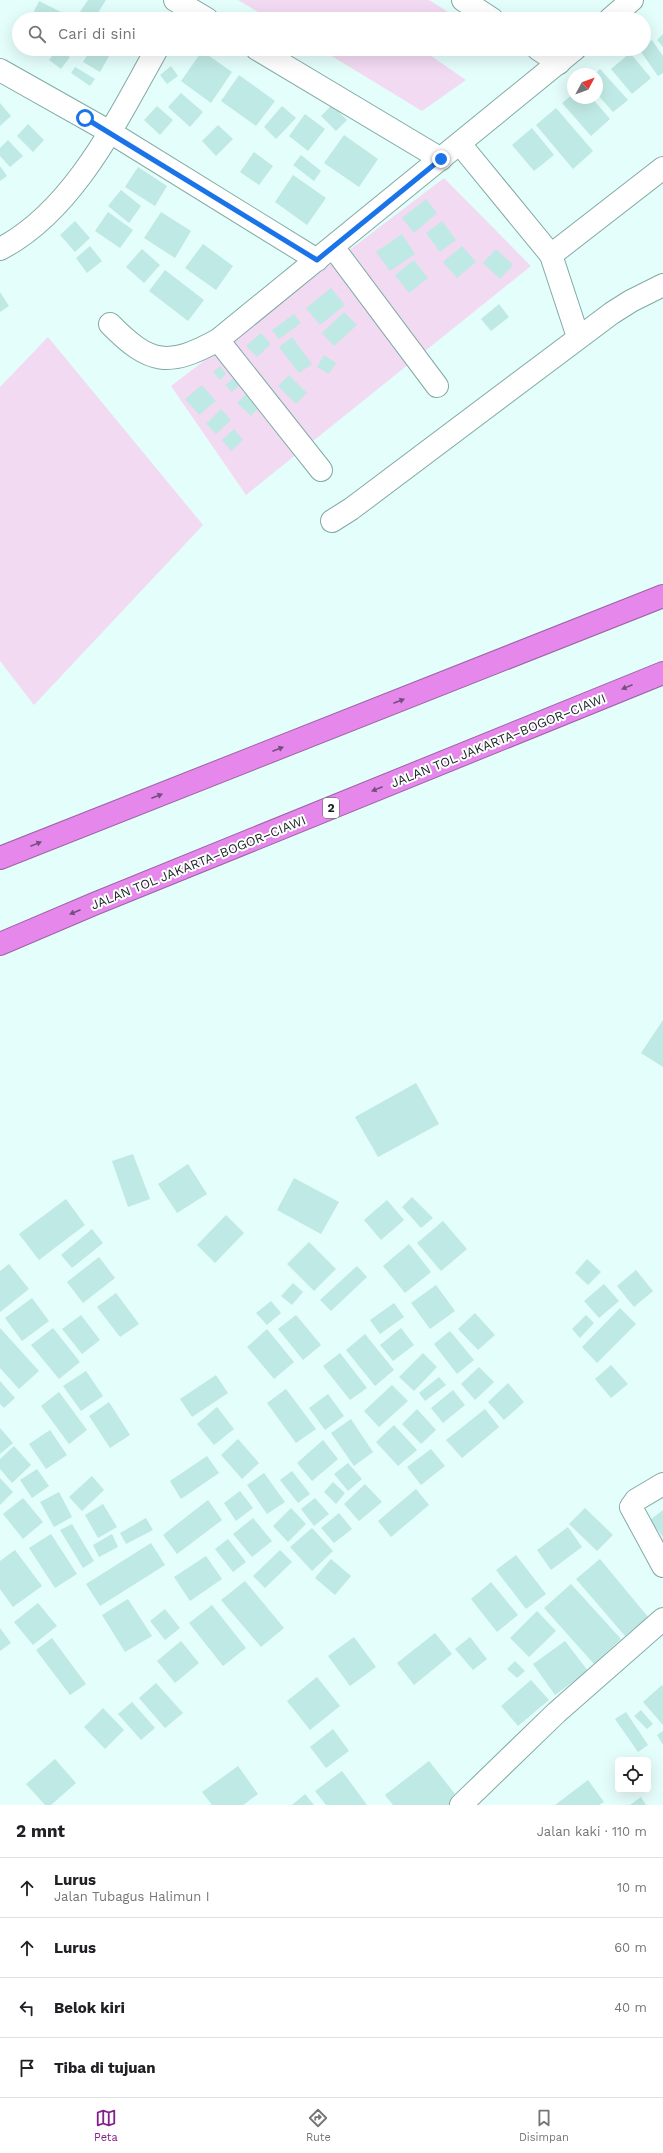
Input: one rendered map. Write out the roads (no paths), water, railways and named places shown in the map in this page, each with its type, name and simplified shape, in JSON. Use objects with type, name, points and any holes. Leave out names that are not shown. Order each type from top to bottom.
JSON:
[{"type":"highway","points":[[0,858],[663,596]]},
{"type":"highway","name":"JALAN TOL JAKARTA–BOGOR–CIAWI","points":[[0,944],[94,904],[663,673]]},
{"type":"street","points":[[618,12],[632,0]]},
{"type":"street","points":[[465,1],[482,12]]},
{"type":"street","points":[[179,6],[192,12]]},
{"type":"street","points":[[0,249],[26,232],[54,207],[70,189],[110,132],[153,56]]},
{"type":"street","points":[[270,56],[441,159]]},
{"type":"street","points":[[110,324],[129,344],[141,351],[147,354],[170,359],[193,354],[218,340],[567,56]]},
{"type":"street","points":[[0,70],[325,254],[437,386]]},
{"type":"street","points":[[460,144],[551,255],[578,337]]},
{"type":"street","points":[[551,255],[663,168]]},
{"type":"street","points":[[332,521],[351,509],[578,337],[631,301],[663,286]]},
{"type":"street","points":[[218,340],[321,470]]},
{"type":"street","points":[[663,1484],[636,1500],[631,1507],[663,1566]]},
{"type":"street","points":[[461,1805],[556,1713],[663,1619]]}]
